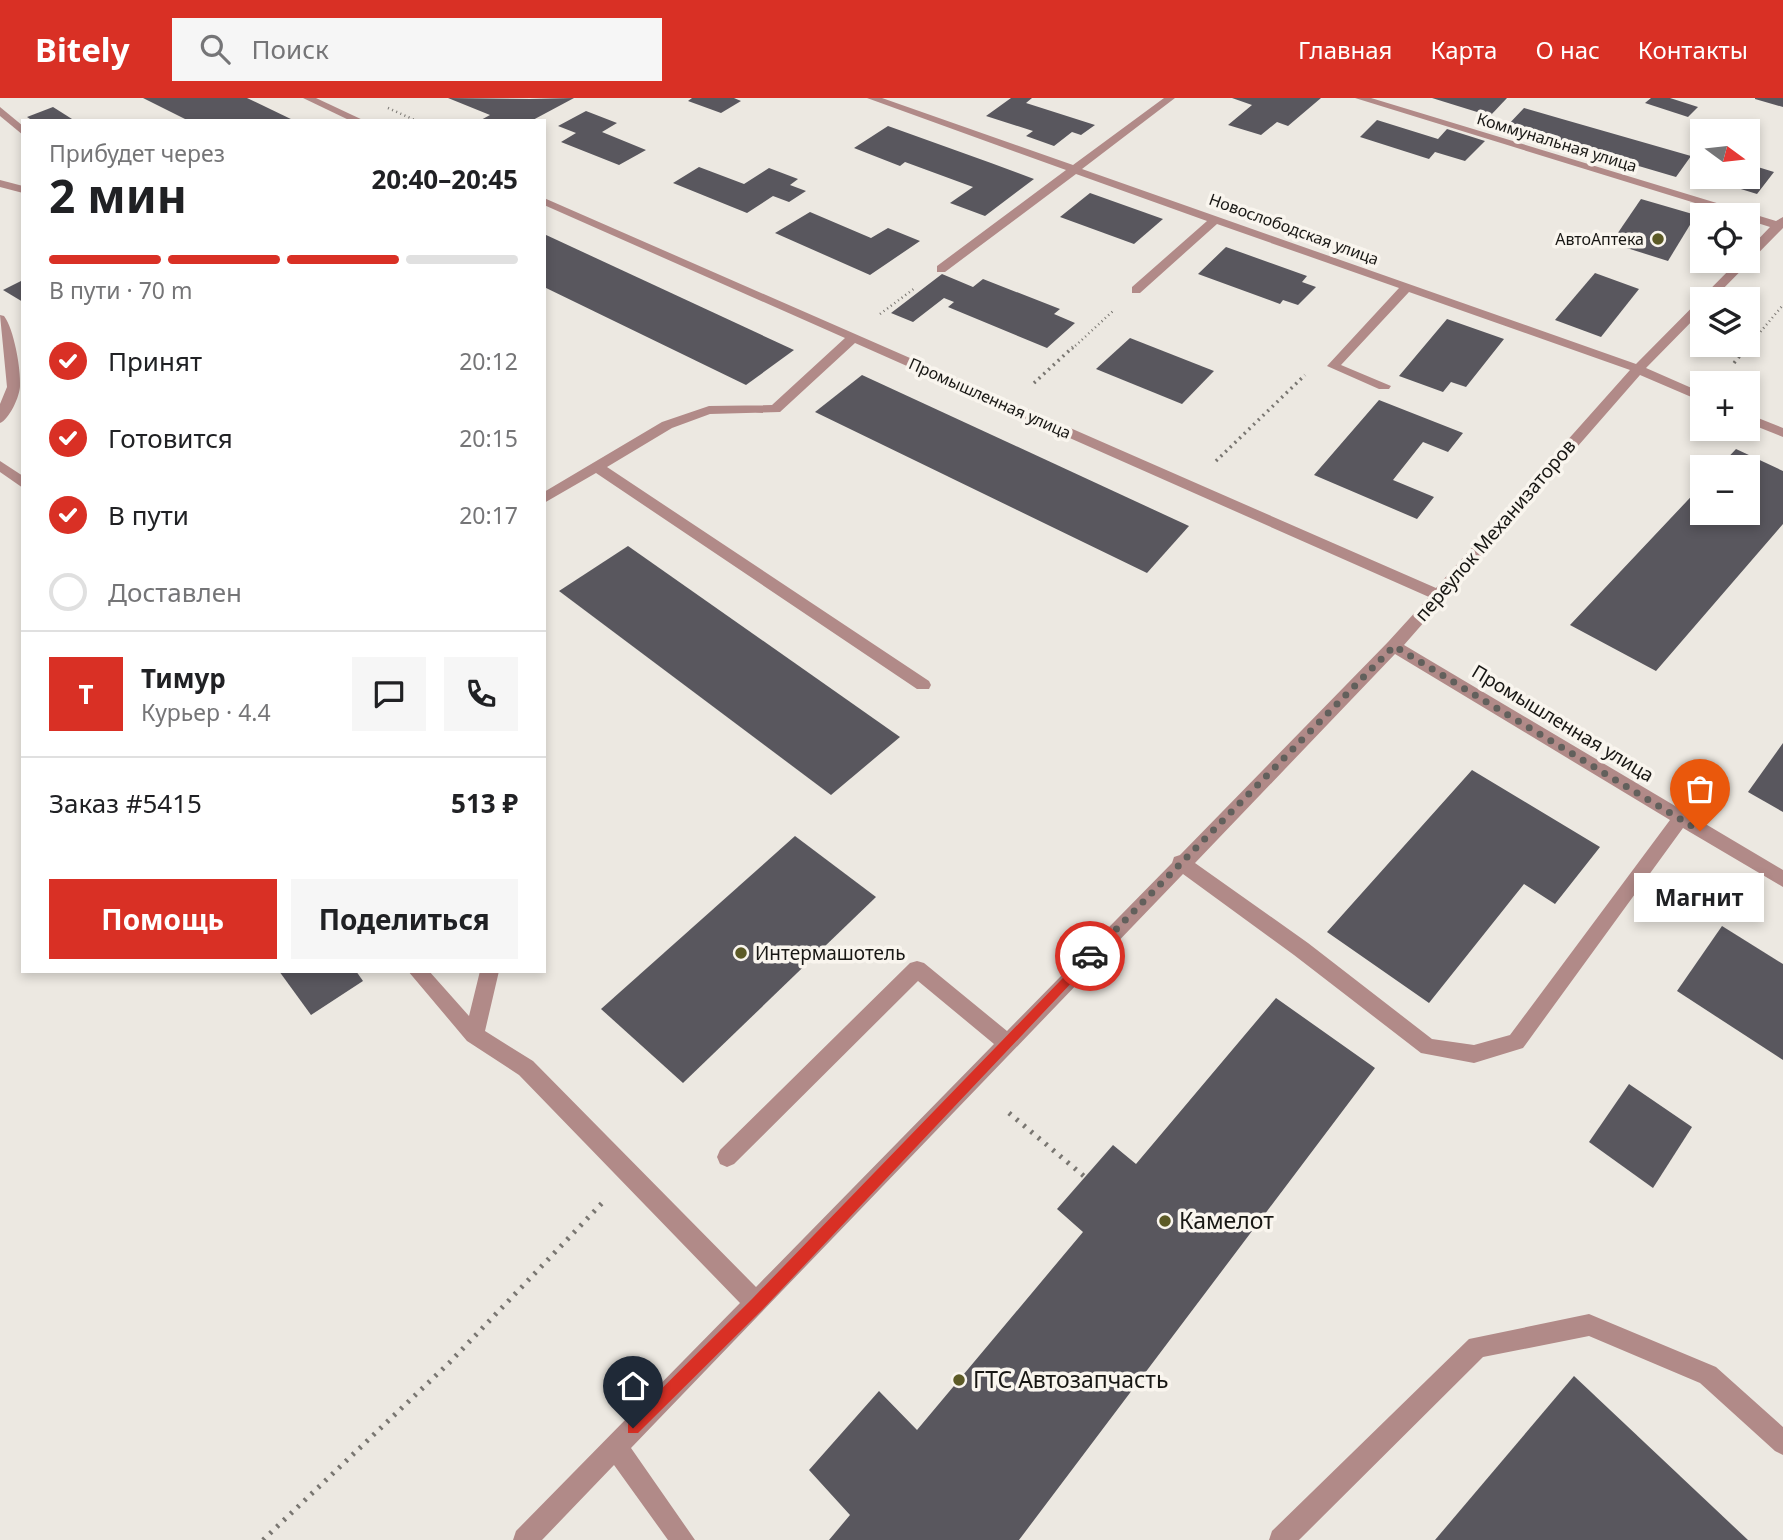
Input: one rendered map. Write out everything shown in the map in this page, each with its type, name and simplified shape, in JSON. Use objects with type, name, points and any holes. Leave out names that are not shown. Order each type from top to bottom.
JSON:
[{"type":"street","points":[[308,98],[355,119]]},
{"type":"street","name":"Новослободская улица","points":[[872,98],[1638,369],[1690,392]]},
{"type":"street","points":[[941,269],[1171,98]]},
{"type":"street","name":"Коммунальная улица","points":[[1360,98],[1703,203]]},
{"type":"street","points":[[0,110],[21,130]]},
{"type":"street","points":[[0,183],[21,189]]},
{"type":"street","name":"Промышленная улица","points":[[546,202],[1436,594]]},
{"type":"street","points":[[1136,290],[1216,219]]},
{"type":"street","name":"Коммунальная улица","points":[[1760,219],[1781,223]]},
{"type":"street","points":[[1760,245],[1781,223]]},
{"type":"street","name":"переулок Механизаторов","points":[[1718,287],[1732,273]]},
{"type":"street","points":[[1384,386],[1333,366],[1407,287]]},
{"type":"street","name":"переулок Механизаторов","points":[[525,1540],[757,1304],[1180,862],[1394,646],[1436,594],[1638,369],[1690,315]]},
{"type":"street","points":[[0,319],[5,326],[15,387],[0,419]]},
{"type":"street","points":[[546,497],[667,425],[709,410],[775,410],[853,338]]},
{"type":"street","points":[[1760,423],[1783,433]]},
{"type":"street","points":[[0,465],[21,481]]},
{"type":"street","points":[[597,467],[923,685]]},
{"type":"street","name":"Промышленная улица","points":[[1394,646],[1783,879]]},
{"type":"street","points":[[1180,862],[1301,949],[1428,1047],[1474,1054],[1516,1042],[1680,819]]},
{"type":"street","points":[[727,1157],[917,969],[1006,1042]]},
{"type":"street","points":[[419,973],[474,1035],[526,1068],[757,1304]]},
{"type":"street","points":[[474,1035],[490,973]]},
{"type":"street","points":[[1281,1540],[1477,1347],[1589,1325],[1707,1375],[1783,1443]]},
{"type":"street","points":[[615,1446],[683,1540]]},
{"type":"path","points":[[853,338],[941,269]]},
{"type":"path","points":[[1031,386],[1136,290]]},
{"type":"path","points":[[1734,363],[1783,306]]},
{"type":"path","points":[[1214,463],[1305,374],[1333,366]]},
{"type":"path","points":[[1009,1113],[1085,1177]]},
{"type":"path","points":[[263,1540],[449,1363],[629,1174]]},
{"type":"building","points":[[143,98],[247,98],[291,119],[185,119]]},
{"type":"building","points":[[448,98],[574,98],[535,119],[483,119],[490,115]]},
{"type":"building","points":[[692,98],[734,98],[741,101],[721,113],[688,101]]},
{"type":"building","points":[[1011,98],[1032,98],[1026,103],[1095,125],[1081,135],[1072,132],[1054,146],[1026,136],[1033,131],[986,116]]},
{"type":"building","points":[[1232,98],[1321,98],[1288,126],[1277,122],[1261,135],[1228,125],[1252,105]]},
{"type":"building","points":[[1432,98],[1507,98],[1490,116]]},
{"type":"building","points":[[1651,98],[1670,98],[1698,107],[1688,117],[1645,103]]},
{"type":"building","points":[[1783,98],[1783,107],[1755,99]]},
{"type":"building","points":[[53,107],[72,119],[30,119],[27,117]]},
{"type":"building","points":[[1524,108],[1690,157],[1676,177],[1506,127]]},
{"type":"building","points":[[586,111],[617,123],[602,132],[646,150],[619,165],[561,142],[576,133],[558,126]]},
{"type":"building","points":[[1377,120],[1438,139],[1447,129],[1485,141],[1465,161],[1435,152],[1429,159],[1360,137]]},
{"type":"building","points":[[888,126],[1034,179],[985,216],[950,203],[973,187],[905,162],[900,166],[854,148]]},
{"type":"building","points":[[699,167],[744,184],[769,168],[798,179],[790,185],[806,191],[789,202],[773,196],[747,213],[673,183]]},
{"type":"building","points":[[1760,168],[1774,172],[1757,194],[1741,189],[1760,189]]},
{"type":"building","points":[[1090,193],[1163,219],[1134,244],[1060,217]]},
{"type":"building","points":[[1641,199],[1690,213],[1690,225],[1668,261],[1611,243]]},
{"type":"building","points":[[810,212],[871,238],[888,228],[920,241],[870,275],[775,233]]},
{"type":"building","points":[[546,235],[794,350],[746,385],[546,288]]},
{"type":"building","points":[[1226,247],[1307,276],[1302,282],[1316,287],[1298,305],[1283,300],[1280,304],[1198,274]]},
{"type":"building","points":[[1595,273],[1639,289],[1601,337],[1555,320]]},
{"type":"building","points":[[942,274],[973,287],[983,279],[1060,309],[1054,314],[1075,323],[1047,348],[948,307],[954,302],[944,298],[913,322],[891,313]]},
{"type":"building","points":[[21,281],[21,301],[3,290]]},
{"type":"building","points":[[1447,319],[1504,339],[1466,387],[1451,382],[1443,392],[1399,376]]},
{"type":"building","points":[[1130,338],[1214,371],[1182,404],[1096,369]]},
{"type":"building","points":[[862,375],[1189,526],[1147,573],[815,412]]},
{"type":"building","points":[[1379,400],[1463,433],[1448,452],[1423,442],[1393,480],[1434,497],[1417,519],[1314,475]]},
{"type":"building","points":[[1736,449],[1749,455],[1730,455]]},
{"type":"building","points":[[1760,460],[1783,471],[1783,524],[1656,671],[1570,625],[1690,498],[1690,525],[1760,525]]},
{"type":"building","points":[[628,546],[900,737],[831,795],[559,591]]},
{"type":"building","points":[[1783,743],[1783,812],[1748,792]]},
{"type":"building","points":[[1472,770],[1600,847],[1555,904],[1524,884],[1429,1003],[1327,932]]},
{"type":"building","name":"Интермашотель","points":[[795,836],[876,897],[683,1083],[601,1009]]},
{"type":"building","points":[[1722,926],[1783,964],[1783,1060],[1677,991]]},
{"type":"building","points":[[280,973],[357,973],[363,981],[311,1015]]},
{"type":"building","name":"Камелот","points":[[1276,998],[1375,1068],[1019,1540],[829,1540],[850,1515],[809,1470],[879,1391],[917,1430],[1083,1232],[1057,1209],[1113,1145],[1136,1164]]},
{"type":"building","points":[[1629,1084],[1692,1127],[1653,1188],[1589,1142]]},
{"type":"building","points":[[1574,1376],[1748,1540],[1435,1540]]},
{"type":"way so far","points":[[1090,956],[1394,646],[1700,831]]},
{"type":"place","name":"АвтоАптека","points":[[1658,239]]},
{"type":"place","name":"Магнит","points":[[1700,831]]},
{"type":"place","name":"Интермашотель","points":[[741,953]]},
{"type":"place","name":"Камелот","points":[[1165,1221]]},
{"type":"place","name":"ГТС Автозапчасть","points":[[959,1380]]},
{"type":"route","points":[[633,1428],[757,1304],[1090,956]]}]
